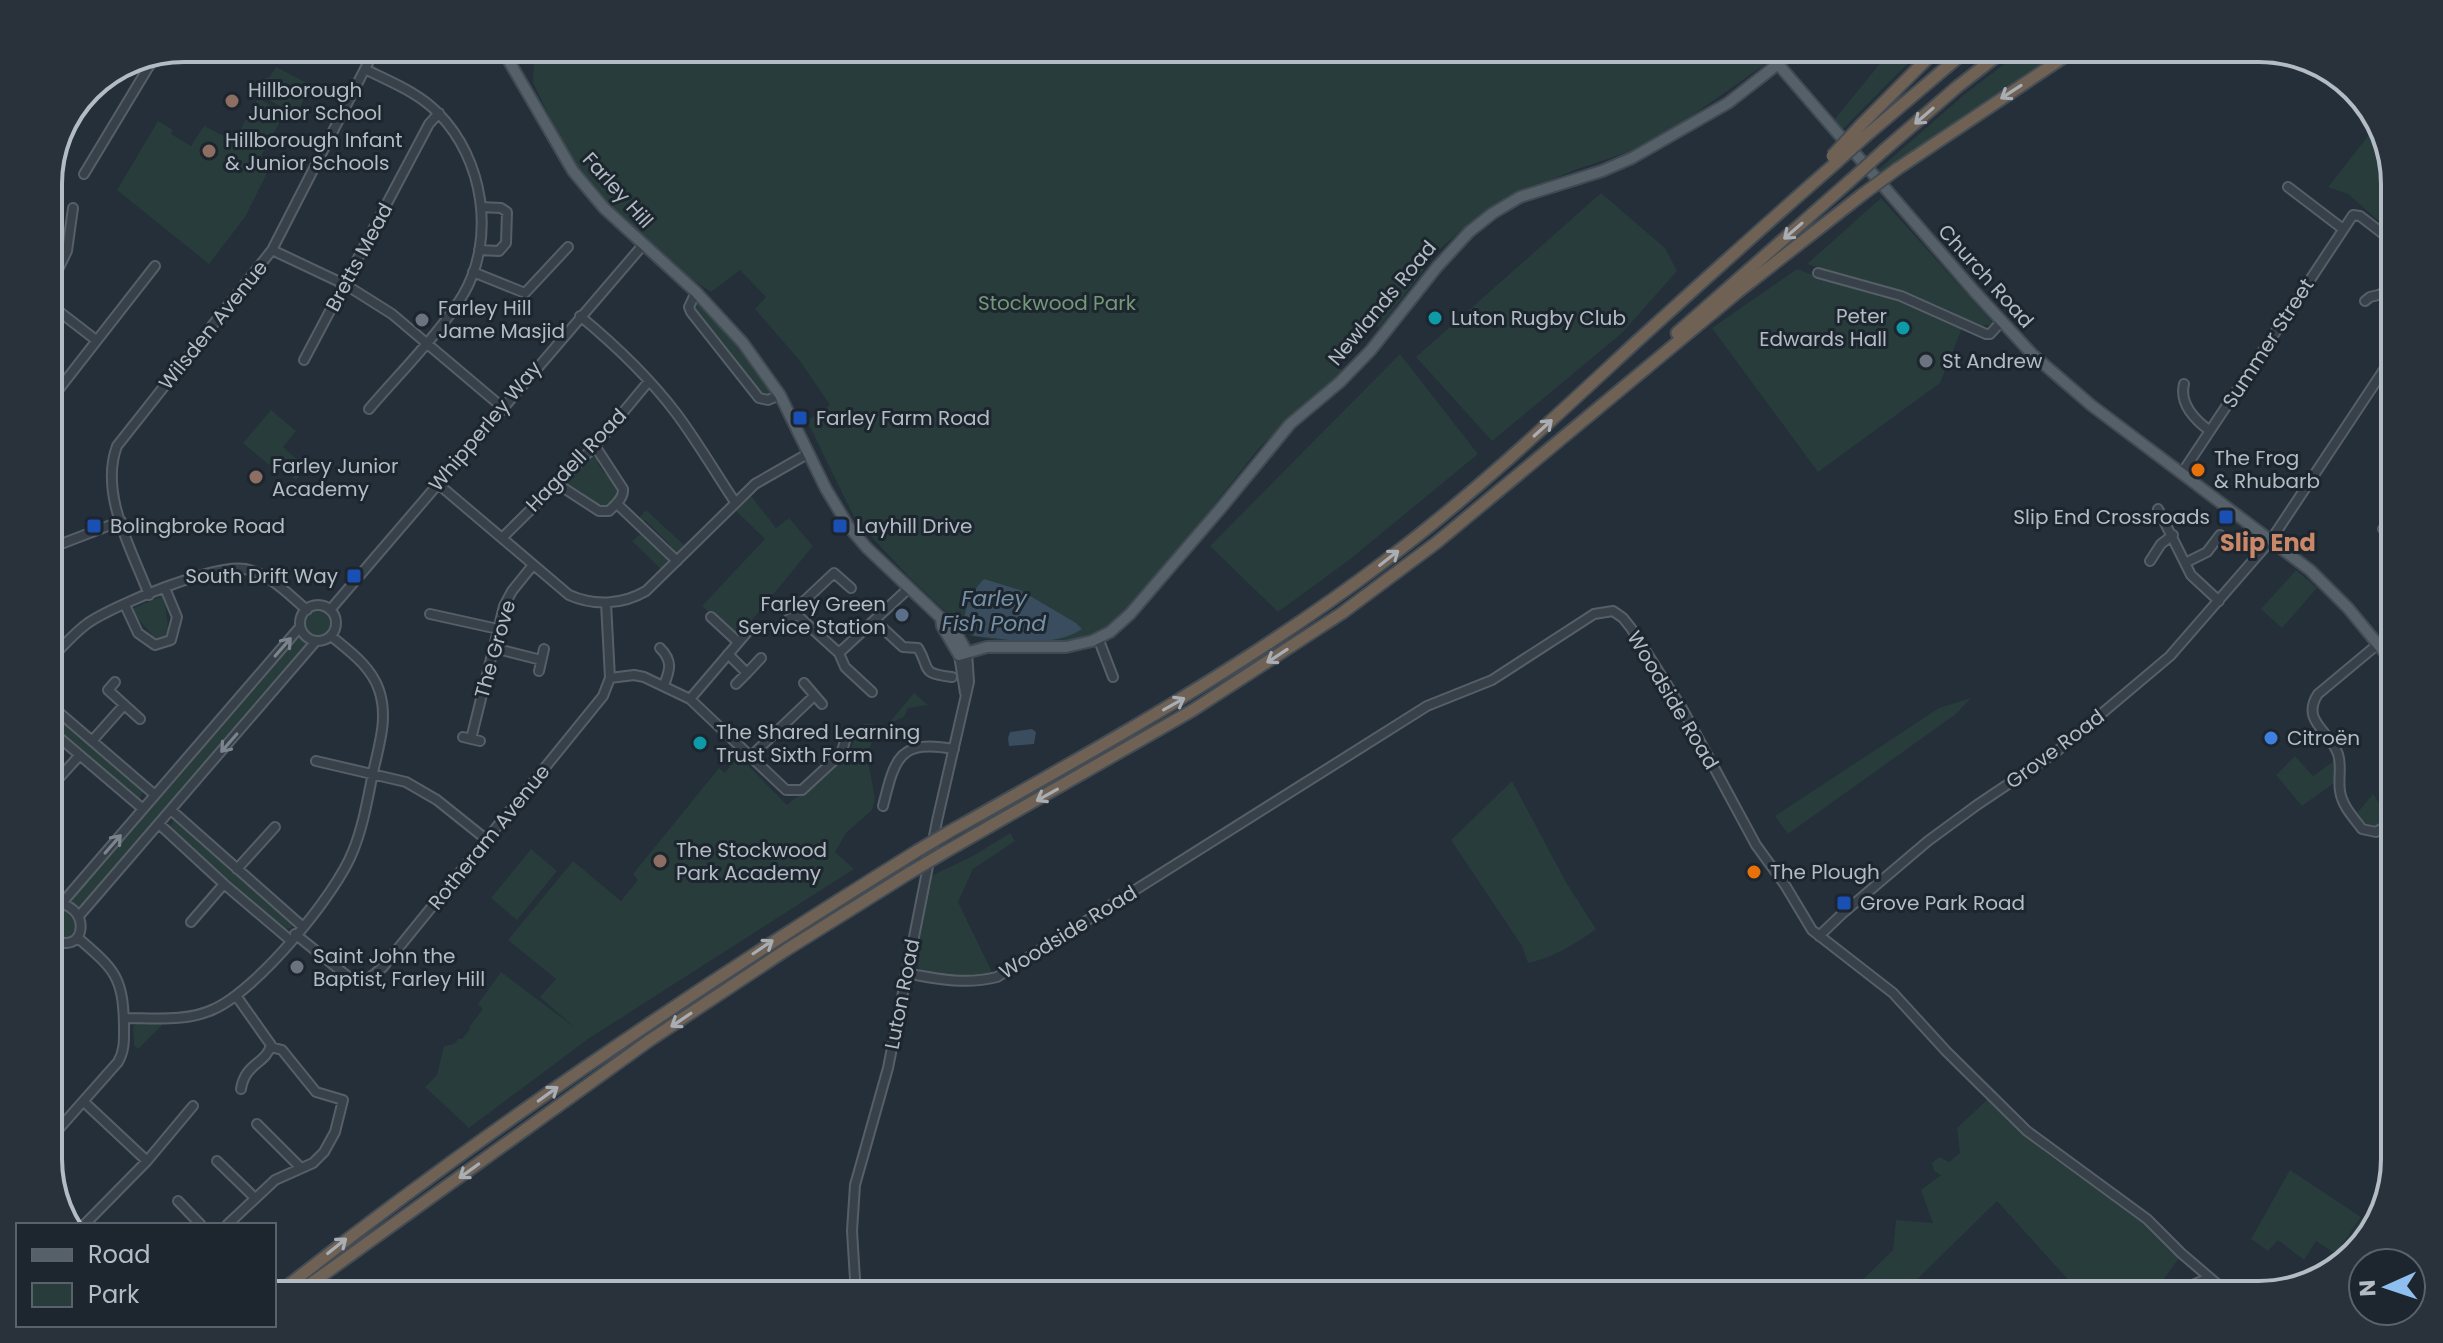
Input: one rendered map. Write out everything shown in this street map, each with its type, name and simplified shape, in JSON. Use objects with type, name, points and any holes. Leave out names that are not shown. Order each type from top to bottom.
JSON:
[{"type":"highway","points":[[294,1281],[359,1229],[608,1051],[778,937],[949,832],[1191,694],[1290,630],[1386,560],[1545,427],[1733,253],[1771,213],[1835,159],[1925,62]]},
{"type":"highway","points":[[1864,130],[1951,62]]},
{"type":"highway","points":[[314,1281],[650,1040],[786,950],[911,872],[1193,710],[1342,613],[1436,543],[1527,466],[1883,151],[1989,62]]},
{"type":"highway","points":[[1527,466],[1739,291],[1863,194],[2057,62]]},
{"type":"main road","name":"Farley Hill","points":[[509,62],[573,171],[604,208],[696,292],[743,343],[780,395],[826,489],[849,527],[867,548],[960,634],[963,654]]},
{"type":"main road","name":"Church Road","points":[[1778,64],[2001,322],[2069,388],[2319,578],[2381,648]]},
{"type":"main road","name":"Newlands Road","points":[[963,654],[987,647],[1049,649],[1098,638],[1116,627],[1290,424],[1356,367],[1453,247],[1480,223],[1520,197],[1602,171],[1632,158],[1728,103],[1778,64]]},
{"type":"main road","name":"Farley Hill","points":[[941,618],[942,626],[963,654]]},
{"type":"main road","points":[[960,634],[987,647]]},
{"type":"street","name":"Wilsden Avenue","points":[[149,595],[110,486],[112,459],[117,446],[272,250],[368,62]]},
{"type":"street","points":[[84,174],[148,68]]},
{"type":"street","points":[[365,69],[408,90],[439,113],[456,134],[471,163],[481,207],[479,250],[463,294],[369,409]]},
{"type":"street","name":"Bretts Mead","points":[[304,360],[429,124],[439,113]]},
{"type":"street","points":[[2288,187],[2343,229]]},
{"type":"street","points":[[479,250],[502,249],[506,243],[507,229],[504,209],[481,207]]},
{"type":"street","points":[[62,261],[67,251],[73,208]]},
{"type":"street","name":"Summer Street","points":[[2182,473],[2353,215],[2381,233]]},
{"type":"street","name":"Whipperley Way","points":[[330,610],[643,245]]},
{"type":"street","points":[[473,272],[525,293],[568,247]]},
{"type":"street","points":[[272,250],[346,285],[392,314],[502,407]]},
{"type":"street","points":[[62,385],[155,266]]},
{"type":"street","points":[[1818,273],[1901,296],[1986,334],[1990,334],[2001,322]]},
{"type":"street","points":[[696,292],[689,307],[691,312],[759,398],[768,400],[780,395]]},
{"type":"street","points":[[2365,301],[2381,294]]},
{"type":"street","points":[[62,314],[96,340]]},
{"type":"street","points":[[580,316],[649,381],[681,421],[735,502]]},
{"type":"street","name":"Grove Road","points":[[1819,936],[1928,841],[2048,758],[2170,656],[2271,540],[2381,374]]},
{"type":"street","name":"Hagdell Road","points":[[502,538],[595,446],[649,381]]},
{"type":"street","points":[[2169,395],[2182,388],[2192,418],[2210,431]]},
{"type":"street","points":[[556,483],[599,511],[609,511],[617,504],[623,496],[623,489],[595,446]]},
{"type":"street","points":[[437,483],[569,595],[588,602],[606,603],[634,598],[646,591],[735,502],[767,476],[809,453]]},
{"type":"street","points":[[617,504],[677,561]]},
{"type":"street","points":[[2158,509],[2196,580],[2219,601]]},
{"type":"street","points":[[62,544],[121,521]]},
{"type":"street","points":[[2150,561],[2163,541],[2173,535]]},
{"type":"street","points":[[2185,563],[2207,552],[2220,535]]},
{"type":"street","name":"The Grove","points":[[471,739],[507,599],[533,565]]},
{"type":"street","points":[[62,647],[89,623],[125,605],[226,568],[247,570],[267,578],[307,610]]},
{"type":"street","points":[[778,629],[797,615],[800,605],[831,571],[851,588]]},
{"type":"street","points":[[125,605],[138,633],[155,645],[171,640],[177,617],[165,588]]},
{"type":"street","points":[[839,653],[909,588]]},
{"type":"street","points":[[606,603],[610,678],[634,675],[664,685],[690,699],[781,788],[797,792],[802,790],[841,754],[845,741]]},
{"type":"street","points":[[62,942],[71,942],[82,932],[79,916],[62,903],[300,627],[301,617],[307,610],[321,605],[330,610],[336,620],[331,636]]},
{"type":"street","name":"Woodside Road","points":[[905,973],[955,983],[997,977],[1427,706],[1492,680],[1578,624],[1603,611],[1613,611],[1631,628],[1683,710],[1756,845],[1785,885],[1808,925],[1893,993],[2027,1131],[2147,1219],[2213,1281]]},
{"type":"street","points":[[430,614],[498,629]]},
{"type":"street","points":[[797,615],[839,653],[845,667],[872,692]]},
{"type":"street","points":[[711,617],[738,642]]},
{"type":"street","points":[[875,621],[903,647],[918,648],[924,667],[930,672],[952,677]]},
{"type":"street","points":[[300,627],[306,637],[316,641]]},
{"type":"street","points":[[690,699],[749,630]]},
{"type":"street","points":[[79,916],[316,641],[331,636]]},
{"type":"street","points":[[124,1018],[192,1016],[215,1009],[237,997],[293,937],[332,889],[352,853],[365,814],[383,727],[379,690],[366,667],[331,636]]},
{"type":"street","points":[[1098,638],[1113,677]]},
{"type":"street","points":[[2378,644],[2318,694],[2312,705],[2312,713],[2338,754],[2341,798],[2362,829],[2369,833],[2381,831]]},
{"type":"street","points":[[494,648],[541,660]]},
{"type":"street","points":[[660,648],[670,663],[664,685]]},
{"type":"street","points":[[539,671],[544,649]]},
{"type":"street","points":[[728,654],[747,673]]},
{"type":"street","name":"Luton Road","points":[[855,1281],[852,1231],[855,1185],[888,1068],[905,973],[954,749],[965,694],[963,654]]},
{"type":"street","points":[[736,684],[761,658]]},
{"type":"street","name":"Rotheram Avenue","points":[[293,937],[351,979],[367,980],[383,967],[603,696],[610,678]]},
{"type":"street","points":[[115,682],[108,690],[140,719]]},
{"type":"street","points":[[804,683],[822,704]]},
{"type":"street","points":[[750,757],[813,697]]},
{"type":"street","points":[[92,741],[124,705]]},
{"type":"street","points":[[62,715],[155,795]]},
{"type":"street","points":[[62,741],[143,809]]},
{"type":"street","points":[[883,806],[891,775],[905,754],[924,745],[954,749]]},
{"type":"street","points":[[62,775],[79,756]]},
{"type":"street","points":[[316,761],[406,782],[437,800],[487,840]]},
{"type":"street","points":[[171,810],[302,926]]},
{"type":"street","points":[[159,824],[224,884],[293,937]]},
{"type":"street","points":[[237,869],[275,827]]},
{"type":"street","points":[[191,922],[224,884]]},
{"type":"street","points":[[62,1126],[121,1057],[124,1046],[121,988],[116,976],[78,938]]},
{"type":"street","points":[[229,1223],[275,1180],[313,1163],[324,1152],[335,1132],[343,1100],[316,1092],[282,1050],[271,1047],[237,997]]},
{"type":"street","points":[[241,1089],[245,1073],[271,1047]]},
{"type":"street","points":[[84,1102],[147,1161]]},
{"type":"street","points":[[86,1223],[147,1161],[193,1106]]},
{"type":"street","points":[[257,1124],[301,1168]]},
{"type":"street","points":[[217,1161],[255,1198]]},
{"type":"street","points":[[178,1201],[199,1223]]},
{"type":"street","points":[[2202,1281],[2209,1278]]},
{"type":"green space","name":"Stockwood Park","points":[[534,62],[1768,62],[1652,144],[1572,171],[1512,197],[1469,223],[1438,251],[1379,328],[1370,320],[1331,357],[1342,371],[1260,447],[1153,582],[1099,635],[1041,647],[971,636],[910,578],[855,519],[807,421],[830,405],[800,361],[755,309],[766,297],[740,270],[711,292],[643,243],[575,169],[533,83]]},
{"type":"green space","points":[[1881,62],[1909,62],[1842,130],[1834,120]]},
{"type":"green space","points":[[2007,62],[2044,62],[1880,173],[1878,170],[1965,94]]},
{"type":"green space","points":[[276,67],[311,85],[296,115],[258,94]]},
{"type":"green space","points":[[258,98],[285,113],[261,156],[272,163],[245,217],[209,264],[117,190],[158,121],[173,130],[171,134],[191,146],[204,126],[234,141]]},
{"type":"green space","points":[[2370,134],[2379,160],[2381,223],[2348,194],[2328,187]]},
{"type":"green space","points":[[1601,193],[1665,248],[1677,271],[1622,333],[1492,441],[1416,357]]},
{"type":"green space","points":[[1881,198],[1994,324],[1981,326],[1899,290],[1807,264]]},
{"type":"green space","points":[[1797,269],[1901,300],[1962,328],[1940,383],[1818,472],[1712,328]]},
{"type":"green space","points":[[698,301],[750,360],[771,391],[769,399],[761,395],[691,307]]},
{"type":"green space","points":[[1400,354],[1478,454],[1349,560],[1278,612],[1210,546]]},
{"type":"green space","points":[[271,410],[296,431],[283,447],[307,468],[296,480],[273,460],[269,465],[243,443]]},
{"type":"green space","points":[[596,453],[600,460],[597,462],[604,473],[609,470],[622,492],[608,509],[603,510],[581,498],[583,493],[572,486],[569,491],[563,485]]},
{"type":"green space","points":[[751,496],[776,528],[789,518],[813,546],[738,637],[702,606],[765,539],[736,511]]},
{"type":"green space","points":[[646,510],[684,545],[676,554],[667,549],[670,545],[645,520],[641,524],[637,520]]},
{"type":"green space","points":[[643,532],[669,557],[669,562],[661,569],[632,541]]},
{"type":"green space","points":[[2296,570],[2317,588],[2282,628],[2261,609]]},
{"type":"green space","points":[[165,595],[168,639],[160,643],[129,610]]},
{"type":"green space","points":[[318,607],[329,611],[333,622],[329,633],[318,637],[307,633],[303,622],[307,611]]},
{"type":"green space","points":[[295,634],[308,645],[80,912],[67,900]]},
{"type":"green space","points":[[914,693],[928,705],[908,708],[904,717],[893,722],[872,742],[867,755],[875,799],[872,810],[846,833],[835,852],[854,869],[588,1039],[469,1128],[425,1087],[437,1075],[444,1046],[462,1039],[470,1029],[483,1009],[478,1004],[501,972],[574,1027],[540,997],[556,979],[508,940],[573,861],[621,901],[638,880],[633,874],[719,768],[725,773],[738,755],[787,805],[849,755],[858,727],[871,724],[884,729]]},
{"type":"green space","points":[[1971,698],[1956,714],[1788,834],[1775,816],[1939,708]]},
{"type":"green space","points":[[62,717],[144,790],[139,800],[62,733]]},
{"type":"green space","points":[[2295,756],[2313,776],[2334,761],[2334,783],[2302,806],[2276,775]]},
{"type":"green space","points":[[1512,781],[1567,884],[1596,929],[1564,950],[1528,963],[1522,946],[1451,840]]},
{"type":"green space","points":[[2373,794],[2381,805],[2381,823],[2369,827],[2357,813]]},
{"type":"green space","points":[[175,818],[293,923],[291,928],[285,929],[169,828]]},
{"type":"green space","points":[[1010,833],[1015,841],[973,869],[958,902],[992,972],[969,978],[921,972],[917,964],[917,940],[931,876],[973,856]]},
{"type":"green space","points":[[531,849],[557,871],[517,920],[491,898]]},
{"type":"green space","points":[[62,908],[72,915],[78,931],[70,939],[62,939]]},
{"type":"green space","points":[[136,1024],[162,1025],[138,1049],[134,1046],[133,1027]]},
{"type":"green space","points":[[1988,1099],[2045,1152],[2153,1229],[2179,1258],[2162,1281],[2069,1281],[1997,1201],[1915,1281],[1861,1281],[1893,1250],[1896,1220],[1933,1223],[1921,1190],[1941,1175],[1934,1171],[1932,1163],[1939,1157],[1949,1162],[1960,1153],[1957,1128]]},
{"type":"green space","points":[[2290,1170],[2361,1217],[2337,1252],[2316,1241],[2304,1260],[2278,1240],[2268,1251],[2251,1239]]},
{"type":"green space","points":[[2362,1218],[2364,1220],[2340,1250]]},
{"type":"water","name":"Farley Fish Pond","points":[[984,579],[1020,590],[1082,629],[1044,641],[974,636],[964,620],[970,598]]},
{"type":"water","points":[[1032,729],[1036,732],[1034,744],[1009,746],[1010,732]]},
{"type":"place","name":"Hillborough Junior School","points":[[232,101]]},
{"type":"place","name":"Hillborough Infant & Junior Schools","points":[[209,151]]},
{"type":"place","name":"Luton Rugby Club","points":[[1435,318]]},
{"type":"place","name":"Farley Hill Jame Masjid","points":[[422,320]]},
{"type":"place","name":"Peter Edwards Hall","points":[[1903,328]]},
{"type":"place","name":"St Andrew","points":[[1926,361]]},
{"type":"place","name":"Farley Farm Road","points":[[800,418]]},
{"type":"place","name":"The Frog & Rhubarb","points":[[2198,470]]},
{"type":"place","name":"Farley Junior Academy","points":[[256,477]]},
{"type":"place","name":"Slip End Crossroads","points":[[2226,517]]},
{"type":"place","name":"Bolingbroke Road","points":[[94,526]]},
{"type":"place","name":"Layhill Drive","points":[[840,526]]},
{"type":"place","name":"South Drift Way","points":[[354,576]]},
{"type":"place","name":"Farley Green Service Station","points":[[902,615]]},
{"type":"place","name":"Citroën","points":[[2271,738]]},
{"type":"place","name":"The Shared Learning Trust Sixth Form","points":[[700,743]]},
{"type":"place","name":"The Stockwood Park Academy","points":[[660,861]]},
{"type":"place","name":"The Plough","points":[[1754,872]]},
{"type":"place","name":"Grove Park Road","points":[[1844,903]]},
{"type":"place","name":"Saint John the Baptist, Farley Hill","points":[[297,967]]},
{"type":"district","name":"Slip End","points":[[2268,543]]}]
